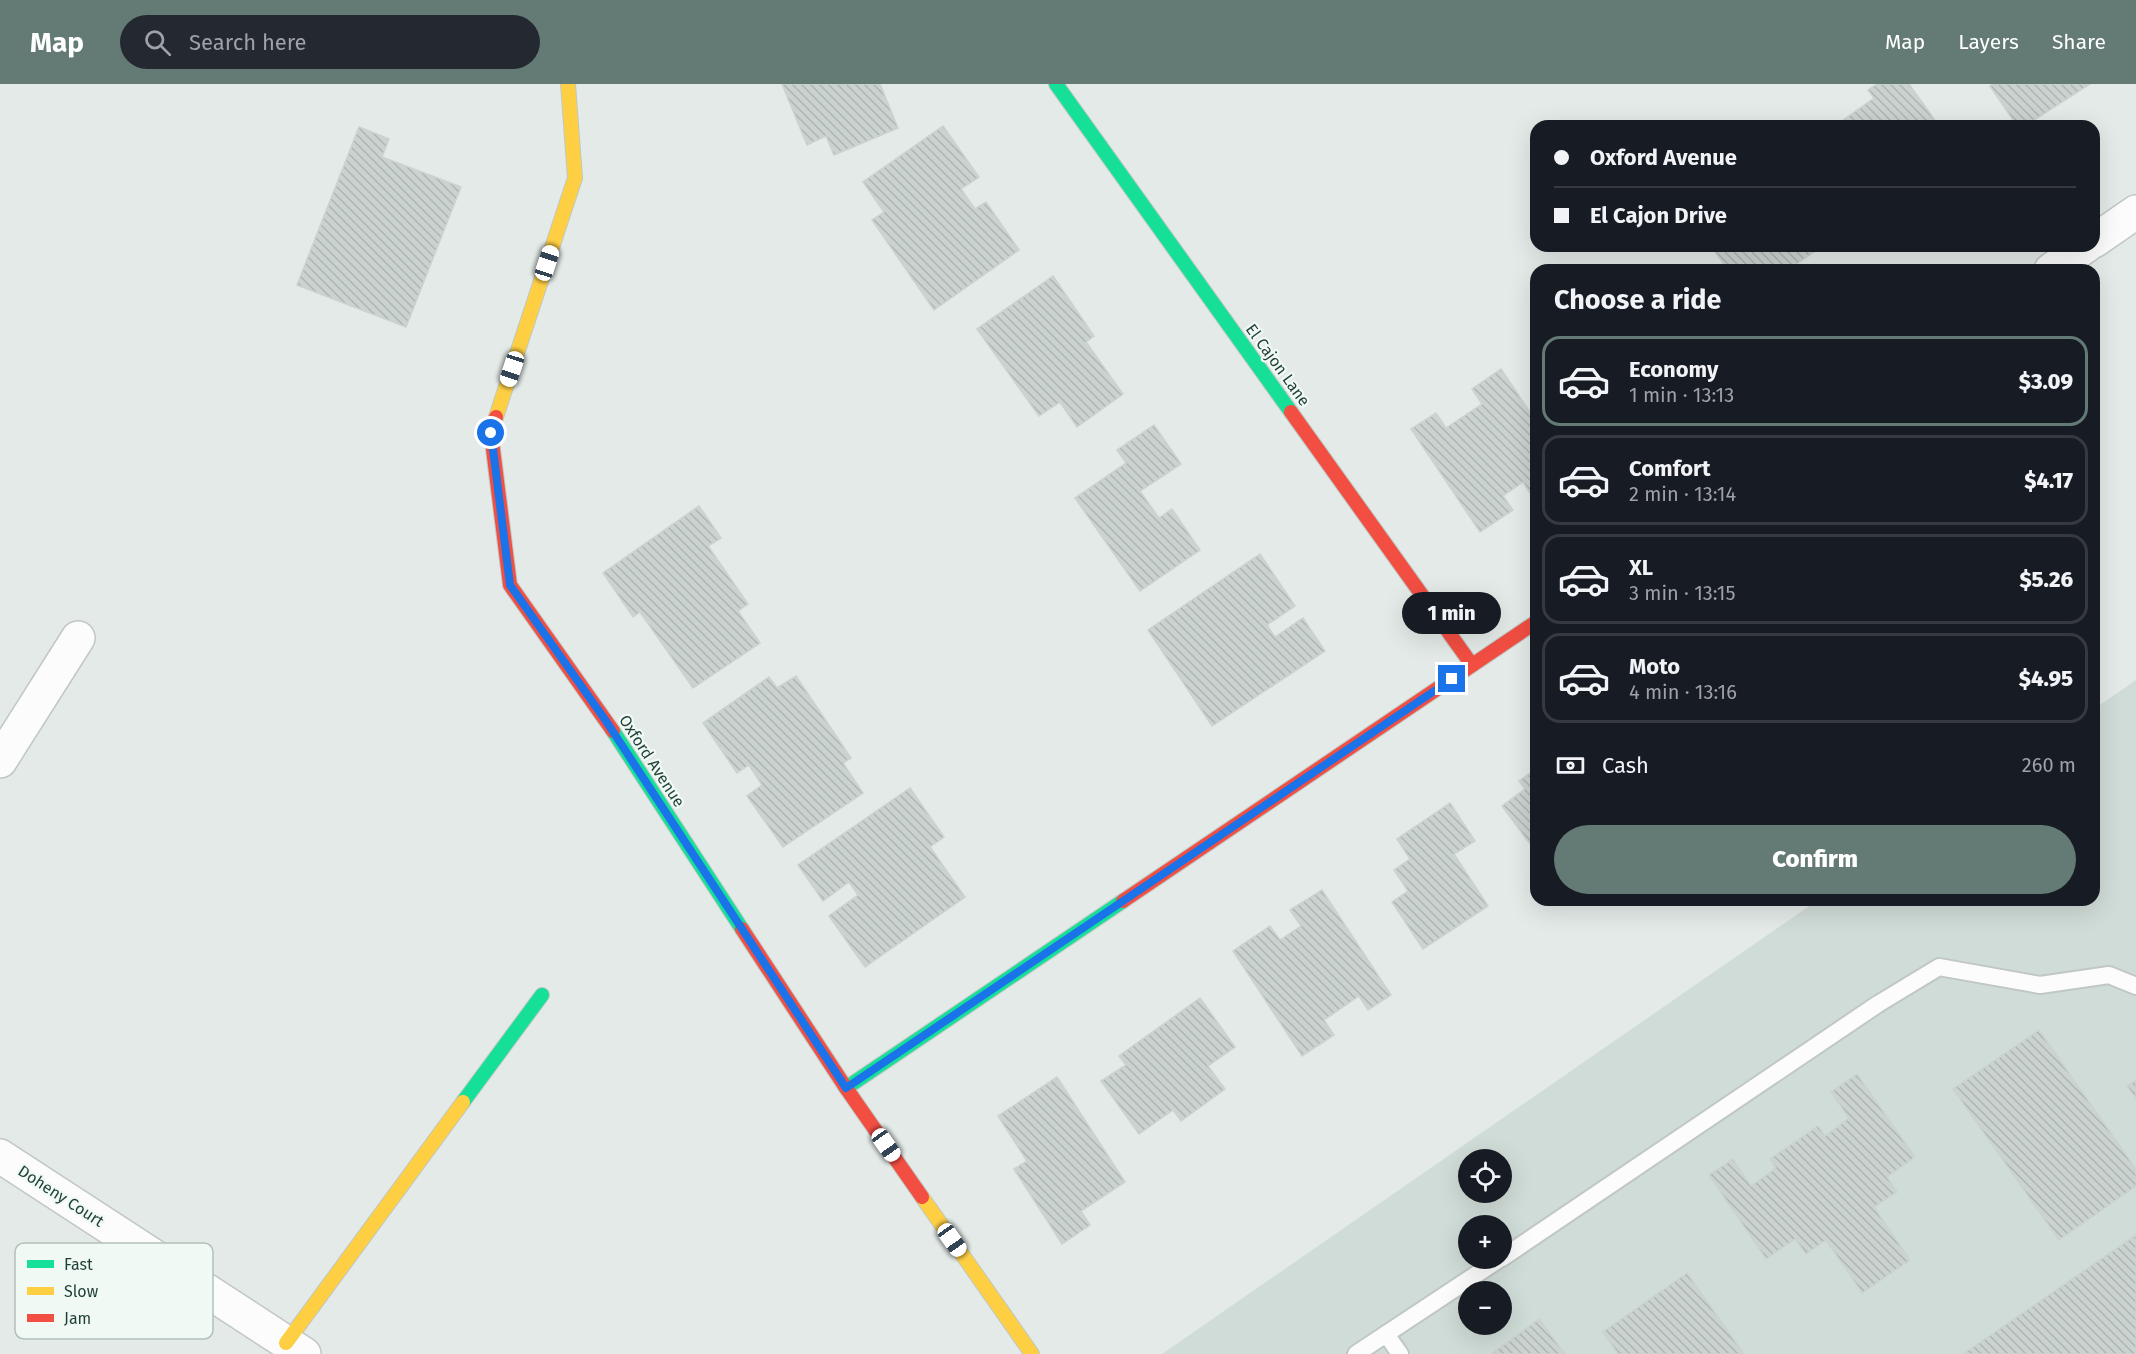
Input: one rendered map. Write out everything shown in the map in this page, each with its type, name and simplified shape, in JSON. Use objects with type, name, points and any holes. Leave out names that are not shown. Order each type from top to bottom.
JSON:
[{"type":"street","name":"Oxford Avenue","points":[[568,84],[575,178],[491,433],[510,585],[606,721],[846,1088],[1032,1354]]},
{"type":"street","name":"El Cajon Lane","points":[[1056,84],[1472,666]]},
{"type":"street","points":[[2100,237],[2136,212]]},
{"type":"street","points":[[2060,264],[2077,252]]},
{"type":"street","points":[[846,1088],[1530,626]]},
{"type":"street","points":[[0,761],[78,638]]},
{"type":"street","points":[[295,1348],[542,995]]},
{"type":"street","name":"Doheny Court","points":[[0,1156],[134,1243]]},
{"type":"street","name":"Doheny Court","points":[[213,1295],[295,1348]]},
{"type":"lane","points":[[1512,1251],[1878,1004],[1939,967],[2040,985],[2109,975],[2136,986]]},
{"type":"lane","points":[[1356,1354],[1484,1269]]},
{"type":"lane","points":[[1386,1334],[1400,1354]]},
{"type":"shaded area","points":[[2136,680],[2136,1354],[1162,1354],[1458,1149],[1458,1203],[1512,1203],[1512,1149],[1458,1149],[1809,906],[2100,906],[2100,705]]},
{"type":"building","points":[[782,84],[880,84],[898,128],[834,155],[826,136],[807,145]]},
{"type":"building","points":[[1877,84],[1909,84],[1935,120],[1843,120],[1874,98],[1868,90]]},
{"type":"building","points":[[1993,84],[2090,84],[2034,120],[2013,120],[1990,86]]},
{"type":"building","points":[[943,126],[979,177],[961,189],[975,209],[986,202],[1019,250],[934,310],[872,220],[884,212],[863,182]]},
{"type":"building","points":[[359,127],[389,139],[382,157],[461,187],[406,327],[297,285]]},
{"type":"building","points":[[1715,252],[1814,252],[1797,264],[1724,264]]},
{"type":"building","points":[[1053,276],[1094,336],[1086,342],[1123,394],[1077,427],[1060,402],[1039,416],[977,329]]},
{"type":"building","points":[[1501,369],[1530,412],[1530,493],[1523,482],[1503,496],[1513,510],[1480,532],[1411,429],[1436,413],[1446,428],[1482,404],[1472,389]]},
{"type":"building","points":[[1154,425],[1181,464],[1140,491],[1159,518],[1172,509],[1200,550],[1140,591],[1075,498],[1126,463],[1117,450]]},
{"type":"building","points":[[699,506],[721,538],[708,546],[748,604],[738,611],[760,643],[693,688],[640,612],[633,617],[603,573]]},
{"type":"building","points":[[1260,554],[1295,606],[1267,625],[1275,637],[1303,618],[1325,651],[1212,726],[1148,630]]},
{"type":"building","points":[[796,676],[851,758],[843,763],[863,793],[783,847],[747,796],[762,785],[749,765],[737,773],[703,723],[769,677],[777,688]]},
{"type":"building","points":[[1530,773],[1530,844],[1502,806],[1525,789],[1519,781]]},
{"type":"building","points":[[910,788],[944,837],[930,847],[965,897],[865,967],[829,916],[858,895],[849,882],[823,901],[798,865]]},
{"type":"building","points":[[1450,803],[1475,841],[1454,854],[1488,906],[1423,949],[1392,902],[1408,891],[1394,870],[1410,859],[1397,839]]},
{"type":"building","points":[[1322,890],[1391,995],[1368,1010],[1359,996],[1324,1020],[1334,1035],[1302,1056],[1233,951],[1270,926],[1280,940],[1301,926],[1290,910]]},
{"type":"building","points":[[1200,998],[1235,1047],[1208,1066],[1225,1089],[1181,1121],[1173,1110],[1139,1134],[1101,1081],[1126,1065],[1119,1056]]},
{"type":"building","points":[[2039,1030],[2136,1169],[2136,1186],[2059,1240],[1953,1089]]},
{"type":"building","points":[[1857,1074],[1915,1157],[1887,1177],[1897,1192],[1874,1207],[1910,1260],[1862,1293],[1826,1240],[1806,1254],[1795,1239],[1766,1259],[1709,1175],[1733,1159],[1751,1186],[1776,1168],[1770,1159],[1818,1126],[1825,1136],[1849,1118],[1831,1092]]},
{"type":"building","points":[[1057,1077],[1125,1182],[1081,1211],[1090,1225],[1062,1244],[1014,1169],[1027,1161],[998,1116]]},
{"type":"building","points":[[2136,1080],[2136,1099],[2127,1086]]},
{"type":"building","points":[[2136,1235],[2136,1354],[1963,1354]]},
{"type":"building","points":[[1687,1273],[1744,1354],[1618,1354],[1603,1332]]},
{"type":"building","points":[[1539,1319],[1565,1354],[1491,1354]]},
{"type":"traffic: fast","points":[[1056,84],[1291,412]]},
{"type":"traffic: fast","points":[[613,731],[742,929]]},
{"type":"traffic: fast","points":[[846,1088],[1123,901]]},
{"type":"traffic: fast","points":[[463,1102],[542,995]]},
{"type":"traffic: slow","points":[[496,417],[575,178],[568,84]]},
{"type":"traffic: slow","points":[[286,1343],[463,1102]]},
{"type":"traffic: slow","points":[[922,1197],[1032,1354]]},
{"type":"traffic: jam","points":[[1291,412],[1472,665]]},
{"type":"traffic: jam","points":[[496,417],[491,433],[510,585],[613,731]]},
{"type":"traffic: jam","points":[[1123,901],[1530,626]]},
{"type":"traffic: jam","points":[[742,929],[846,1088],[922,1197]]},
{"type":"route","points":[[491,433],[510,585],[606,721],[846,1088],[1452,679]]}]
